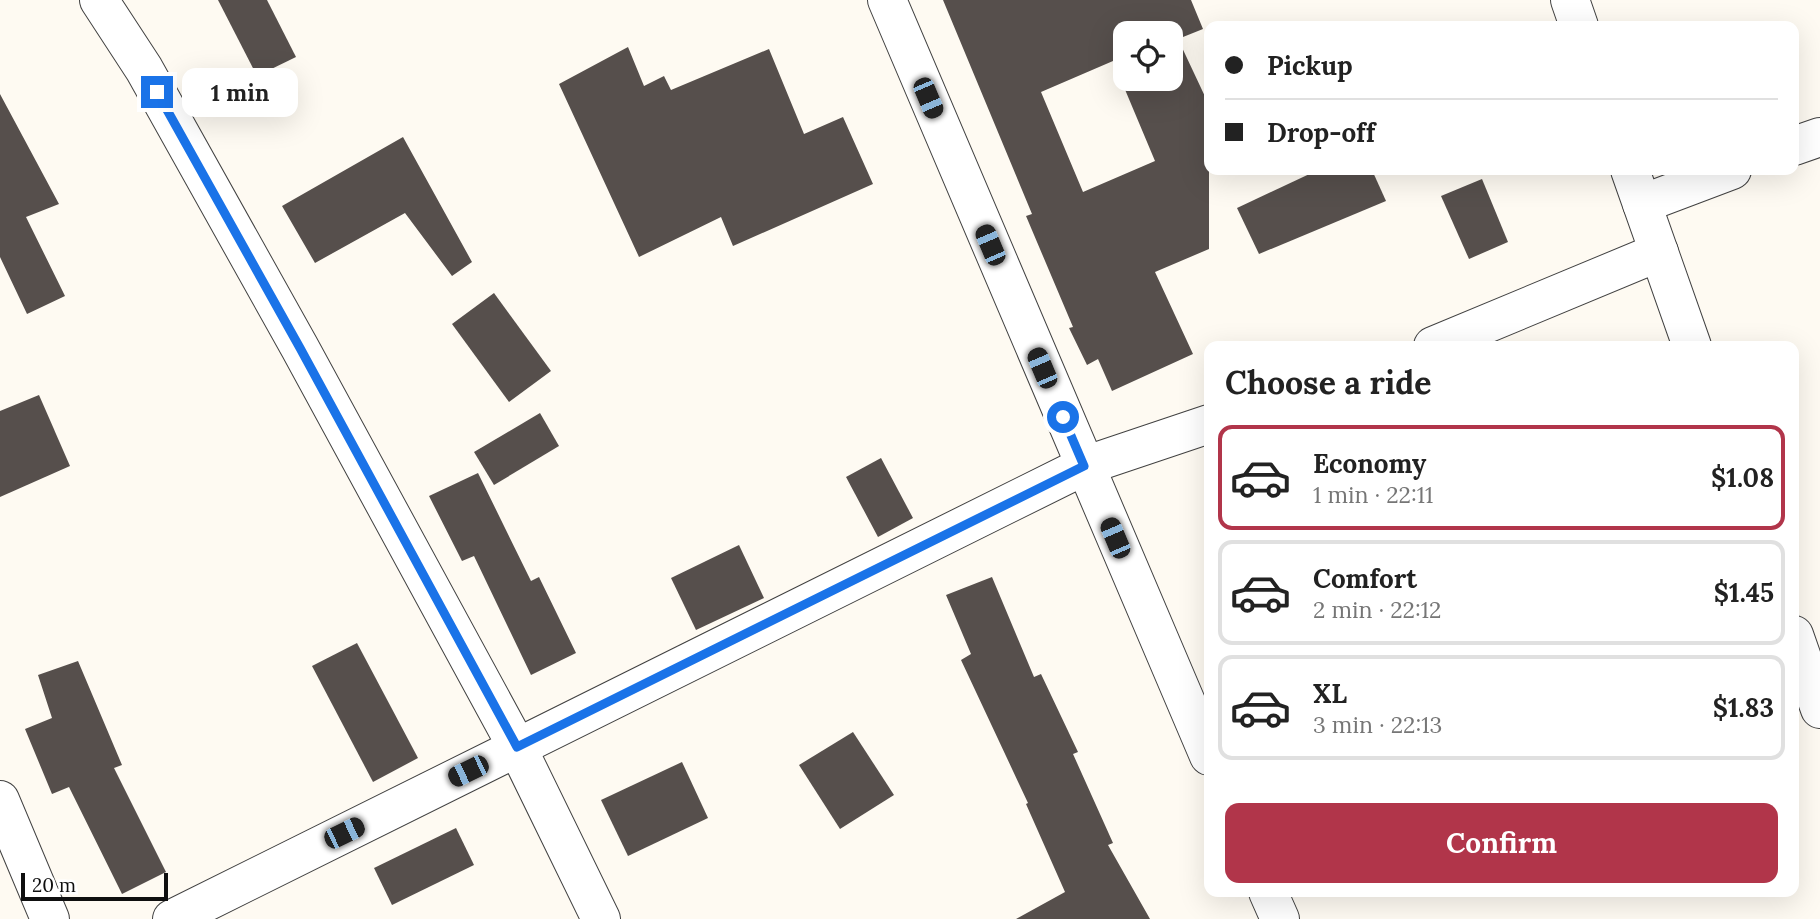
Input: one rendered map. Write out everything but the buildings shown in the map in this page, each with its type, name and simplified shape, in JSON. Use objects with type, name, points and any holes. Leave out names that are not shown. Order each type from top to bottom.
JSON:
[{"type":"street","points":[[99,0],[151,81],[300,348],[517,747],[601,919]]},
{"type":"street","points":[[887,0],[1204,744]]},
{"type":"street","points":[[1570,0],[1577,21]]},
{"type":"street","points":[[1799,144],[1820,136]]},
{"type":"street","points":[[1690,341],[1636,187],[1704,175]]},
{"type":"street","points":[[1445,341],[1658,252]]},
{"type":"street","points":[[172,919],[1084,466],[1204,426]]},
{"type":"street","points":[[1799,649],[1820,709]]},
{"type":"street","points":[[0,800],[50,919]]},
{"type":"street","points":[[1270,897],[1280,919]]},
{"type":"route","points":[[157,92],[517,747],[1084,466],[1063,417]]}]
